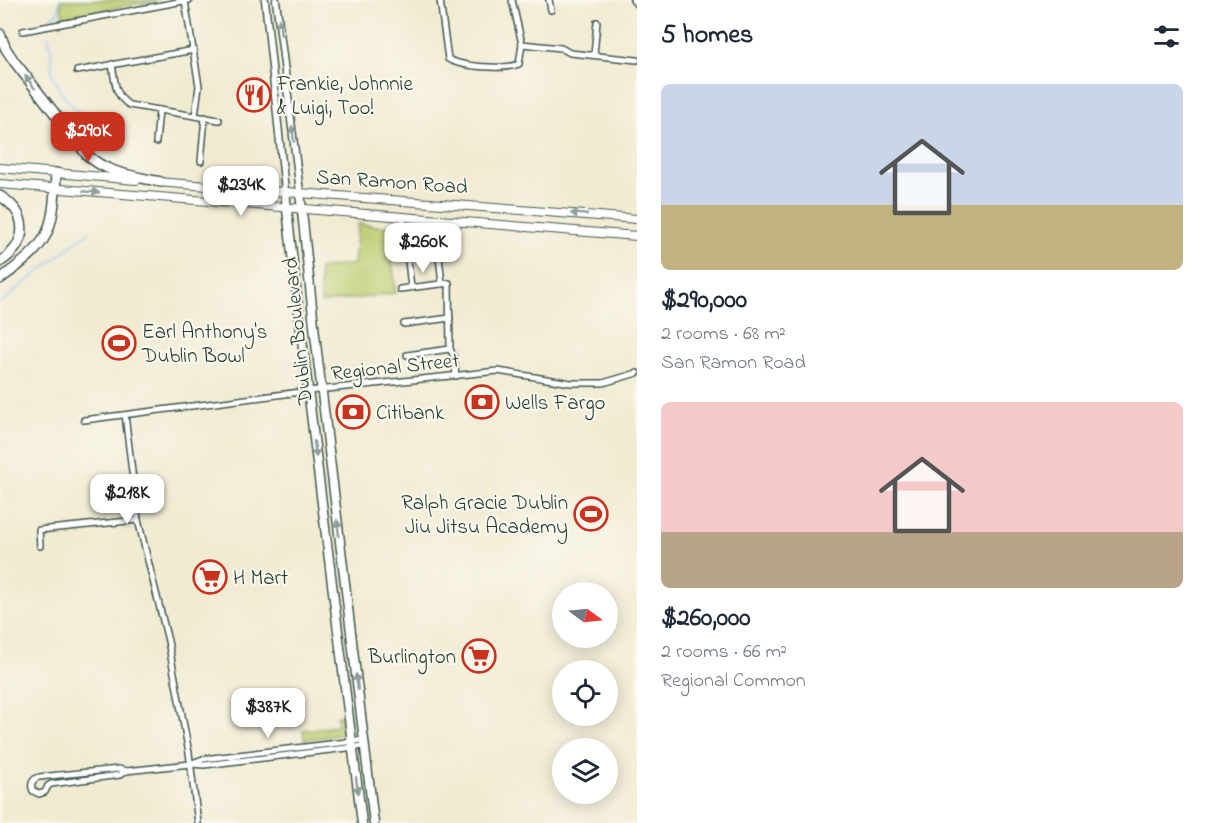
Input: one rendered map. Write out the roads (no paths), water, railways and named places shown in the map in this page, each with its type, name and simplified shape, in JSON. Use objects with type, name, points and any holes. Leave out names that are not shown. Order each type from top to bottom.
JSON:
[{"type":"highway","points":[[0,34],[14,62],[87,155],[97,164],[111,171],[161,182]]},
{"type":"highway","points":[[0,279],[35,251],[46,237],[53,214],[56,173]]},
{"type":"highway","points":[[0,196],[16,209],[21,218],[22,228],[16,248],[0,261]]},
{"type":"main road","name":"San Ramon Road","points":[[0,168],[637,219]]},
{"type":"main road","name":"San Ramon Road","points":[[0,184],[637,236]]},
{"type":"main road","name":"Dublin Boulevard","points":[[285,191],[362,823]]},
{"type":"main road","name":"Dublin Boulevard","points":[[300,192],[374,823]]},
{"type":"main road","points":[[331,572],[345,586]]},
{"type":"main road","points":[[333,590],[340,590],[347,602]]},
{"type":"street","points":[[23,31],[187,0],[199,86],[195,116]]},
{"type":"street","name":"Dublin Boulevard","points":[[265,0],[285,191]]},
{"type":"street","name":"Dublin Boulevard","points":[[276,0],[300,192]]},
{"type":"street","points":[[440,0],[448,59],[457,64],[511,68],[519,64],[522,44],[512,0]]},
{"type":"street","points":[[549,0],[551,10]]},
{"type":"street","points":[[633,0],[637,5]]},
{"type":"street","points":[[594,55],[597,22]]},
{"type":"street","points":[[522,44],[637,60]]},
{"type":"street","points":[[77,71],[194,50]]},
{"type":"street","points":[[112,64],[117,94],[129,105],[219,120]]},
{"type":"street","points":[[156,142],[159,110]]},
{"type":"street","points":[[201,161],[205,117]]},
{"type":"street","points":[[403,217],[411,287]]},
{"type":"street","points":[[435,220],[442,284]]},
{"type":"street","points":[[400,289],[449,283],[450,349],[454,357],[456,376]]},
{"type":"street","points":[[404,324],[450,318]]},
{"type":"street","points":[[407,355],[450,349]]},
{"type":"street","name":"Regional Street","points":[[84,420],[322,390],[498,371],[571,383],[603,382],[637,373]]},
{"type":"street","points":[[125,415],[138,520],[165,628],[190,764],[198,823]]},
{"type":"street","points":[[40,546],[39,530],[138,520]]},
{"type":"street","points":[[126,771],[120,775],[51,784],[42,794],[37,794],[32,789],[34,779],[39,777],[119,769],[126,771],[190,764],[204,765],[364,743]]},
{"type":"street","points":[[44,778],[48,786]]},
{"type":"waterway","points":[[51,17],[58,13],[60,0]]},
{"type":"waterway","points":[[48,37],[51,46],[52,75],[60,90],[103,140]]},
{"type":"waterway","points":[[0,303],[90,231]]},
{"type":"place","name":"Frankie, Johnnie & Luigi, Too!","points":[[254,95]]},
{"type":"place","name":"Earl Anthony's Dublin Bowl","points":[[119,343]]},
{"type":"place","name":"Wells Fargo","points":[[482,402]]},
{"type":"place","name":"Citibank","points":[[353,412]]},
{"type":"place","name":"Ralph Gracie Dublin Jiu Jitsu Academy","points":[[591,514]]},
{"type":"place","name":"H Mart","points":[[210,577]]},
{"type":"place","name":"Burlington","points":[[479,656]]}]
